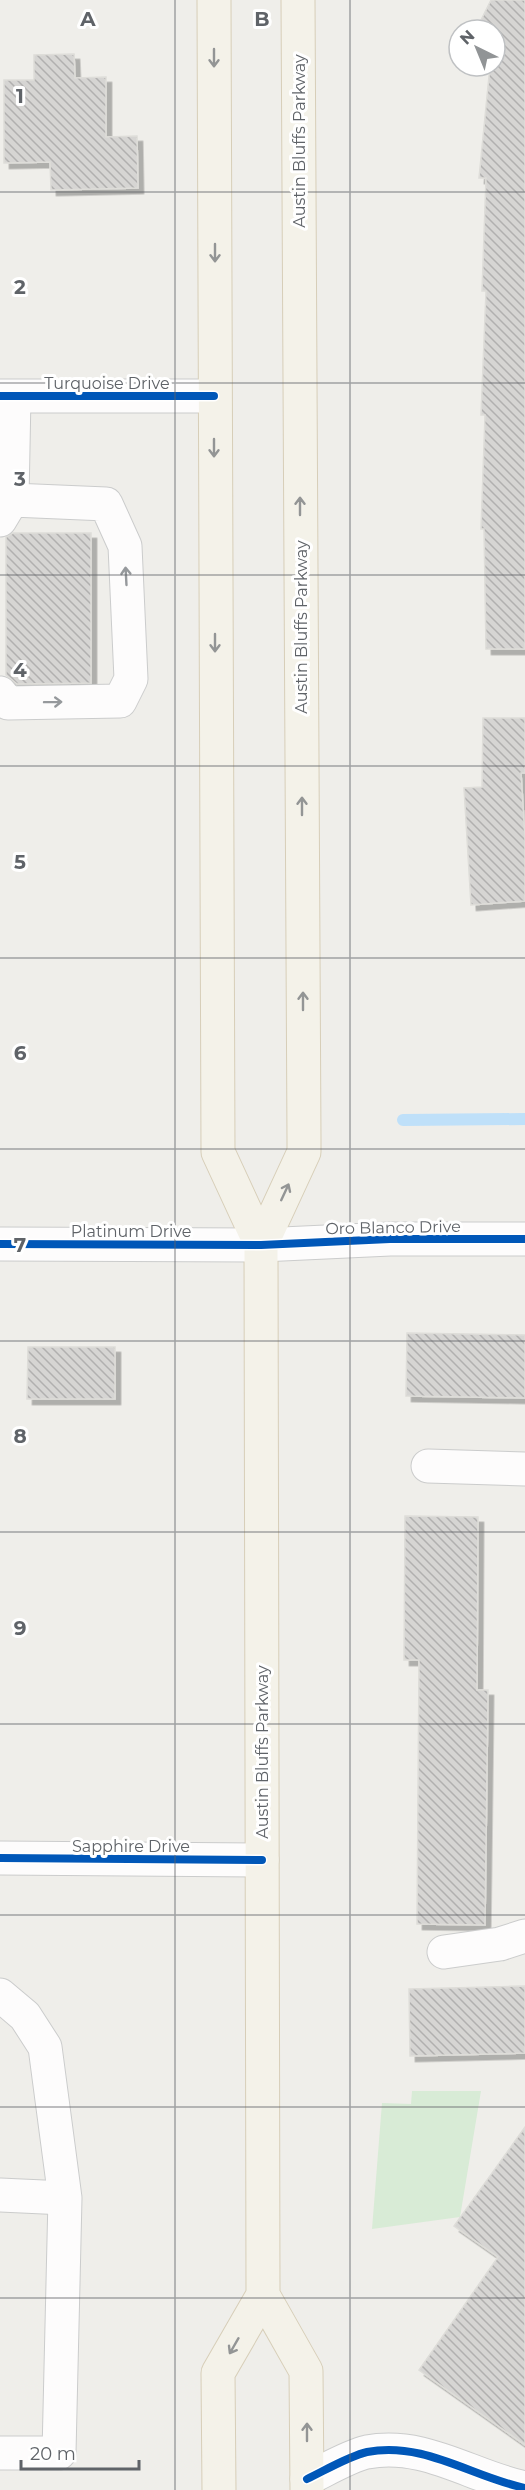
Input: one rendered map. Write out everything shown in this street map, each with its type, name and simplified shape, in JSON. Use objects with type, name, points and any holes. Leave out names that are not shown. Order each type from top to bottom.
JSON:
[{"type":"main road","name":"Austin Bluffs Parkway","points":[[214,0],[218,1152],[261,1245],[263,2295],[306,2371],[307,2484]]},
{"type":"main road","name":"Austin Bluffs Parkway","points":[[261,1245],[304,1152],[298,0]]},
{"type":"main road","points":[[219,2490],[218,2373],[263,2295]]},
{"type":"street","name":"Turquoise Drive","points":[[7,396],[214,396]]},
{"type":"street","points":[[0,693],[8,703],[120,701],[131,679],[125,546],[106,504],[6,510],[7,396]]},
{"type":"street","name":"Oro Blanco Drive","points":[[261,1245],[390,1239],[525,1239]]},
{"type":"street","name":"Platinum Drive","points":[[0,1244],[261,1245]]},
{"type":"street","points":[[428,1466],[525,1469]]},
{"type":"street","name":"Sapphire Drive","points":[[0,1858],[262,1860]]},
{"type":"street","points":[[444,1952],[500,1944],[525,1936]]},
{"type":"street","points":[[0,1995],[25,2016],[45,2047],[65,2198],[59,2453],[0,2453]]},
{"type":"street","points":[[0,2195],[65,2198]]},
{"type":"street","points":[[307,2484],[366,2452],[398,2452],[436,2456],[525,2488]]},
{"type":"street","points":[[307,2484],[339,2490]]},
{"type":"green space","points":[[412,2091],[481,2091],[460,2217],[372,2229],[382,2103],[411,2104]]},
{"type":"building","points":[[491,0],[525,0],[525,649],[486,649],[484,529],[481,529],[485,415],[481,415],[486,291],[482,291],[486,178],[479,178],[489,78],[507,78],[507,18],[482,18]]},
{"type":"building","points":[[74,54],[75,78],[106,77],[106,137],[137,136],[138,188],[51,190],[50,162],[4,163],[4,80],[34,80],[34,55]]},
{"type":"building","points":[[13,533],[91,533],[91,683],[17,684],[6,675],[6,537]]},
{"type":"building","points":[[483,718],[525,718],[525,773],[521,773],[525,838],[525,901],[471,905],[464,788],[482,787]]},
{"type":"building","points":[[407,1333],[525,1335],[525,1398],[406,1396]]},
{"type":"building","points":[[28,1347],[115,1347],[115,1399],[27,1399]]},
{"type":"building","points":[[405,1516],[478,1517],[477,1690],[488,1690],[485,1925],[417,1924],[419,1660],[404,1660]]},
{"type":"building","points":[[525,1986],[525,2053],[410,2056],[409,1989]]},
{"type":"building","points":[[525,2127],[525,2445],[419,2370],[498,2257],[454,2226]]},
{"type":"waterway","points":[[403,1120],[525,1119]]},
{"type":"cycle path","points":[[0,396],[214,396]]},
{"type":"cycle path","points":[[0,1244],[261,1245],[390,1239],[525,1239]]},
{"type":"cycle path","points":[[0,1858],[262,1860]]},
{"type":"cycle path","points":[[307,2479],[360,2454],[388,2450],[408,2451],[428,2456],[525,2488]]}]
